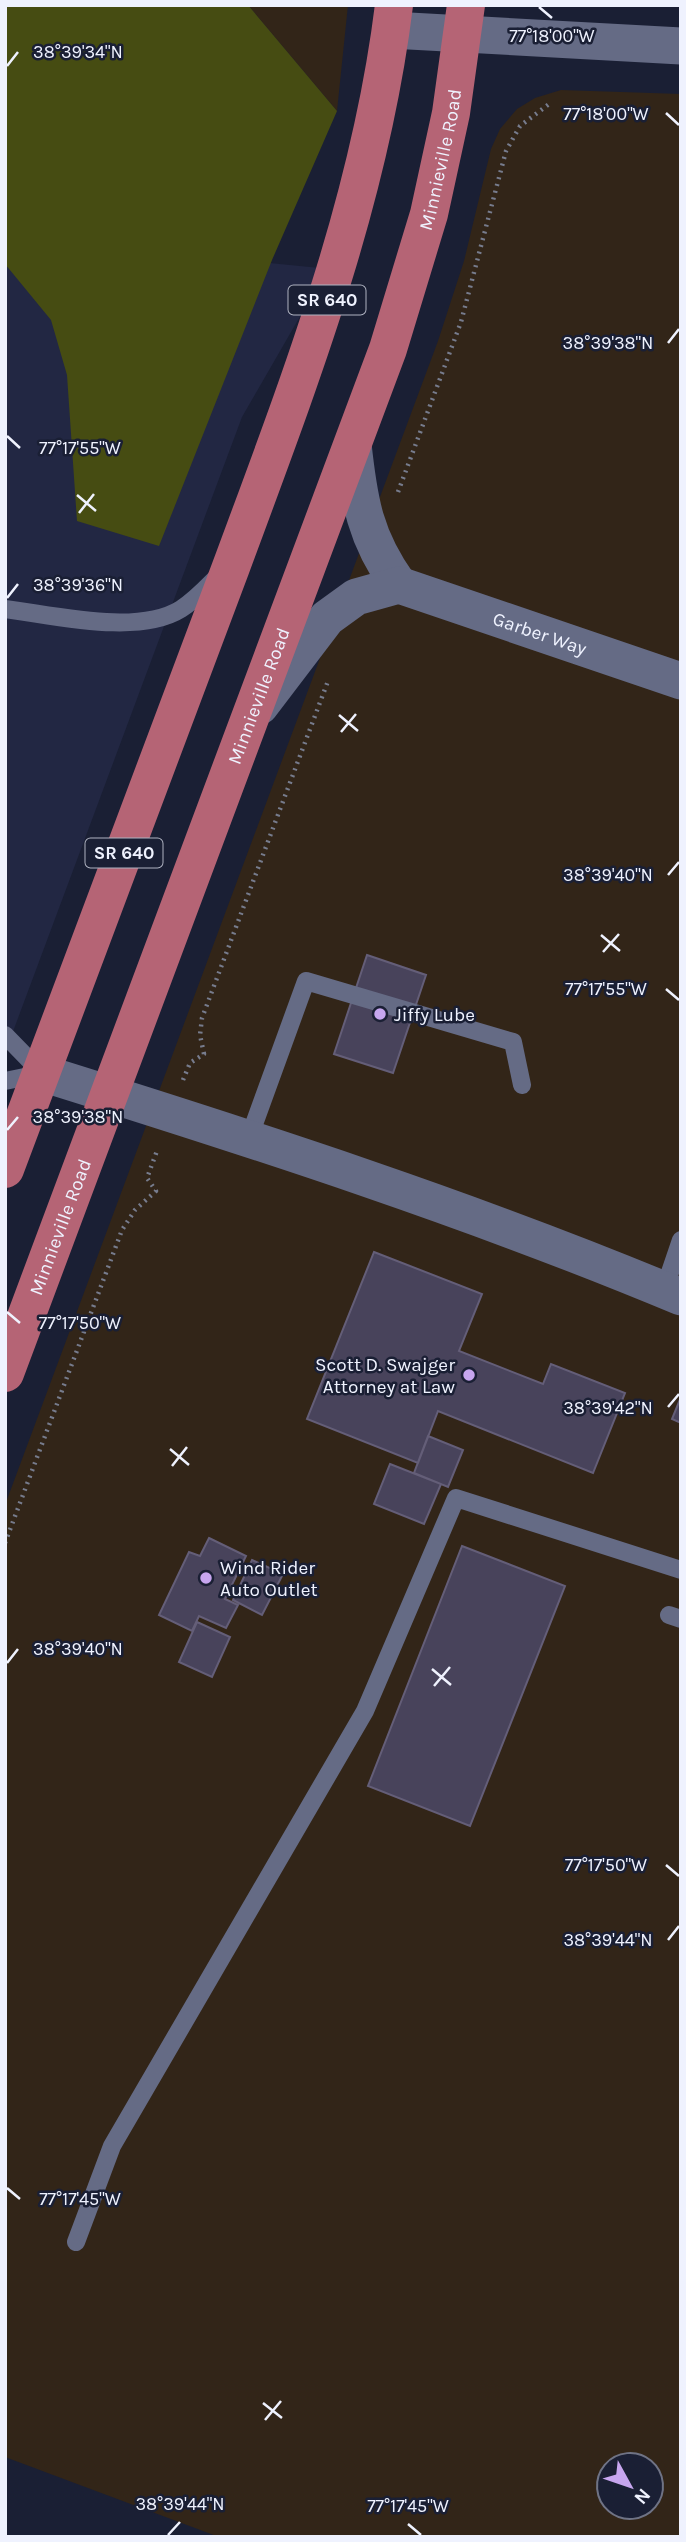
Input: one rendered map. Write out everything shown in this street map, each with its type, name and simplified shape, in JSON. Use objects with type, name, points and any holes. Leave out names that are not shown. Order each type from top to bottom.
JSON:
[{"type":"main road","name":"SR 640","points":[[5,1169],[23,1077],[232,562],[307,361],[339,264],[377,111],[393,17]]},
{"type":"main road","name":"Minnieville Road","points":[[5,1373],[388,349],[429,214],[451,113],[464,19]]},
{"type":"street","points":[[393,17],[464,19],[681,46]]},
{"type":"street","points":[[252,717],[327,618],[356,597],[399,585],[383,562],[367,529],[353,444]]},
{"type":"street","name":"Garber Way","points":[[399,585],[681,681]]},
{"type":"street","points":[[23,1077],[110,1094],[249,1138],[673,1294]]},
{"type":"lane","points":[[5,609],[117,622],[153,619],[179,610],[232,562]]},
{"type":"lane","points":[[249,1138],[306,981],[513,1042],[522,1085]]},
{"type":"lane","points":[[5,1035],[23,1077]]},
{"type":"lane","points":[[673,1294],[681,1240]]},
{"type":"lane","points":[[76,2242],[112,2146],[365,1711],[456,1498],[681,1570]]},
{"type":"path","points":[[397,497],[461,322],[506,150],[520,126],[549,104]]},
{"type":"path","points":[[190,1063],[204,1054],[200,1035],[202,1018],[331,673]]},
{"type":"path","points":[[5,1543],[122,1230],[135,1210],[156,1191],[147,1178]]},
{"type":"shaded area","points":[[248,5],[348,5],[337,111]]},
{"type":"shaded area","points":[[561,90],[681,94],[681,2537],[219,2537],[5,2457],[5,1505],[438,341],[464,261],[491,149],[500,129],[517,109],[535,98]]},
{"type":"shaded area","points":[[5,237],[320,268],[306,306],[242,417],[5,1053]]},
{"type":"green space","points":[[5,5],[248,5],[337,111],[272,260],[159,546],[77,521],[67,375],[51,320],[5,264]]},
{"type":"building","name":"Jiffy Lube","points":[[367,955],[426,975],[393,1073],[334,1054]]},
{"type":"building","points":[[374,1252],[482,1294],[459,1351],[543,1384],[551,1364],[625,1393],[593,1473],[438,1411],[418,1463],[307,1419]]},
{"type":"building","points":[[681,1397],[681,1423],[672,1419]]},
{"type":"building","points":[[428,1436],[463,1450],[448,1487],[414,1473]]},
{"type":"building","points":[[390,1464],[441,1484],[424,1524],[374,1504]]},
{"type":"building","name":"Wind Rider Auto Outlet","points":[[209,1538],[246,1556],[225,1599],[238,1605],[226,1628],[199,1616],[192,1631],[159,1615],[189,1552],[200,1556]]},
{"type":"building","points":[[462,1546],[565,1586],[470,1826],[368,1786]]},
{"type":"building","points":[[252,1560],[283,1574],[262,1615],[233,1600]]},
{"type":"building","points":[[197,1622],[230,1637],[212,1677],[179,1662]]},
{"type":"place","name":"Jiffy Lube","points":[[380,1014]]},
{"type":"place","name":"Scott D. Swajger Attorney at Law","points":[[469,1375]]},
{"type":"place","name":"Wind Rider Auto Outlet","points":[[206,1578]]}]
